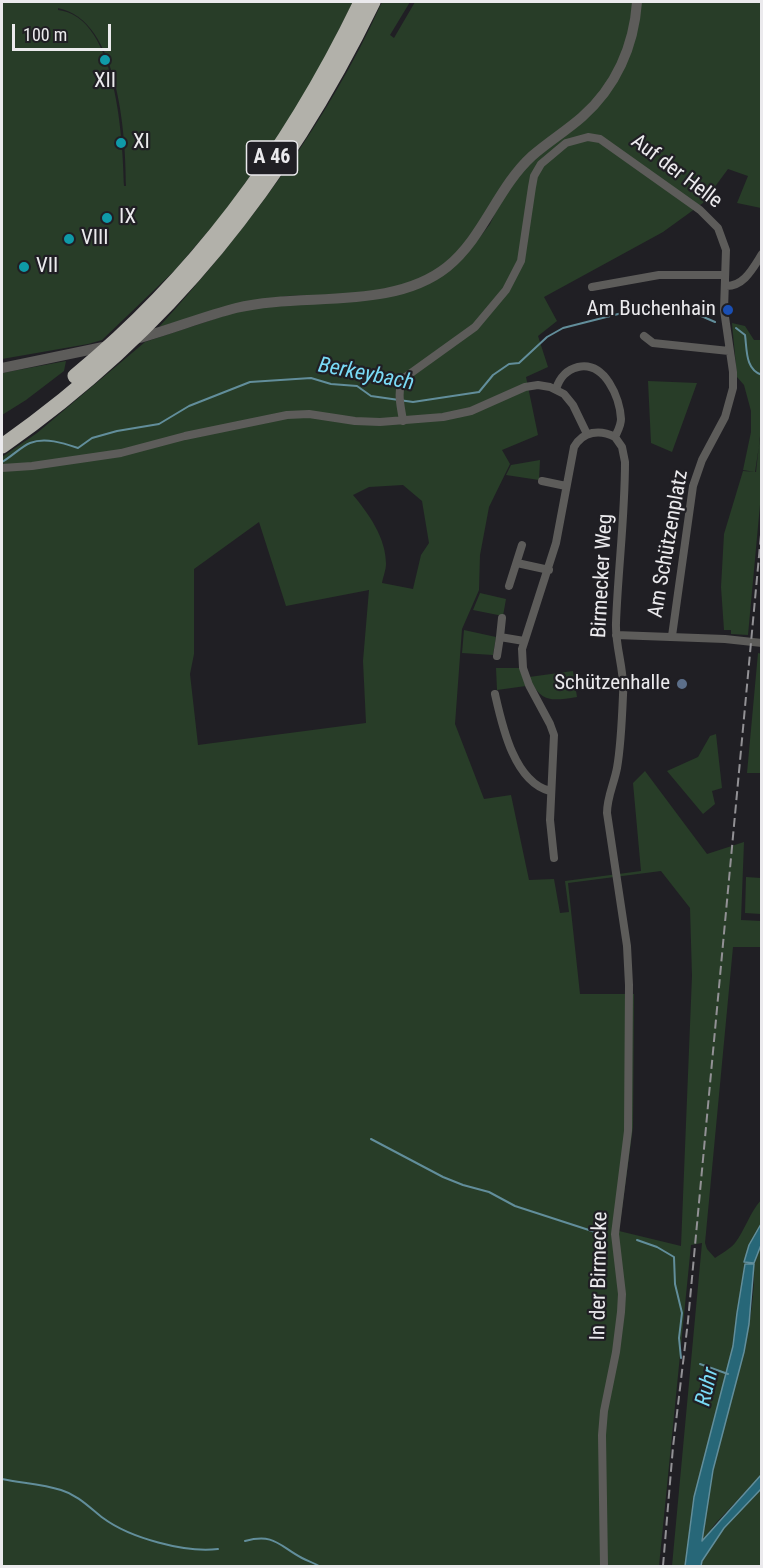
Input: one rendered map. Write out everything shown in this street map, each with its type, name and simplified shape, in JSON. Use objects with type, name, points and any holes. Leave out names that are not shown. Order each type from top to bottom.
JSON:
[{"type":"highway","name":"A 46","points":[[2,433],[83,370],[159,298],[208,243],[259,177],[316,89],[361,2]]},
{"type":"highway","name":"A 46","points":[[2,446],[100,369],[176,296],[223,242],[273,177],[327,90],[373,2]]},
{"type":"street","points":[[403,421],[399,394],[400,385],[405,378],[475,327],[498,302],[513,279],[522,255],[534,176],[543,161],[596,104],[614,79],[630,42],[637,2]]},
{"type":"street","points":[[2,368],[146,336],[236,308],[288,300],[380,295],[420,283],[442,271],[462,253],[475,237],[514,176],[532,156],[564,138]]},
{"type":"street","name":"Auf der Helle","points":[[564,138],[600,139],[711,219],[721,233],[726,255],[724,286]]},
{"type":"street","points":[[724,286],[733,286],[746,278],[762,254]]},
{"type":"street","points":[[592,287],[646,276],[725,275]]},
{"type":"street","name":"Am Schützenplatz","points":[[672,636],[693,486],[698,470],[725,417],[731,400],[733,372],[724,310],[724,286]]},
{"type":"street","points":[[644,336],[653,343],[729,351]]},
{"type":"street","name":"Birmecker Weg","points":[[556,389],[562,376],[574,369],[586,367],[602,374],[612,388],[620,413],[620,423],[615,437],[622,447],[625,462],[616,634],[624,676],[617,768],[608,799],[607,813],[617,879]]},
{"type":"street","points":[[2,468],[121,453],[186,436],[287,415],[309,414],[355,421],[403,421],[443,417],[463,413],[525,387],[538,385],[556,389],[570,402],[587,434]]},
{"type":"street","points":[[554,858],[550,790],[554,763],[554,735],[525,673],[522,661],[524,641],[549,570],[574,447],[587,434],[600,432],[615,437]]},
{"type":"street","points":[[542,481],[566,486]]},
{"type":"street","points":[[509,586],[522,545]]},
{"type":"street","points":[[517,563],[549,570]]},
{"type":"street","points":[[497,656],[502,618]]},
{"type":"street","name":"Am Schützenplatz","points":[[616,634],[758,642]]},
{"type":"street","points":[[500,637],[524,641]]},
{"type":"street","points":[[495,694],[502,727],[515,758],[535,783],[543,789],[550,790]]},
{"type":"street","name":"In der Birmecke","points":[[604,1566],[602,1425],[616,1352],[621,1311],[622,1294],[615,1234],[627,1152],[628,1112],[629,965],[617,879]]},
{"type":"green space","points":[[2,2],[353,2],[311,85],[266,154],[222,215],[175,270],[102,340],[2,359]],"holes":[[[78,17],[94,34],[106,56],[121,111],[126,186],[124,186],[122,140],[113,83],[105,56],[93,34]]]},
{"type":"green space","points":[[382,2],[410,2],[390,35],[394,38],[415,2],[761,2],[761,208],[737,203],[748,176],[728,169],[703,203],[663,232],[544,297],[557,321],[538,336],[548,367],[526,377],[538,435],[502,450],[510,464],[489,507],[480,555],[479,590],[462,629],[455,724],[484,799],[511,795],[529,880],[554,879],[560,913],[569,912],[565,881],[641,871],[633,783],[645,771],[707,854],[744,842],[741,920],[761,921],[761,947],[733,947],[705,1243],[715,1258],[728,1249],[735,1243],[761,1200],[761,1475],[715,1524],[702,1542],[713,1469],[751,1316],[754,1263],[745,1264],[733,1346],[694,1497],[685,1566],[672,1566],[702,1243],[691,1245],[659,1566],[2,1566],[2,457],[37,433],[145,342],[236,312],[288,303],[311,302],[310,295],[287,296],[236,305],[159,327],[223,252],[283,173],[337,90]],"holes":[[[524,164],[528,165],[503,197],[490,224],[477,241],[472,237]],[[403,485],[422,501],[429,543],[421,555],[413,589],[382,583],[386,569],[383,545],[370,518],[353,495],[369,487]],[[259,522],[286,606],[369,590],[363,661],[366,723],[198,745],[190,674],[194,654],[194,569]],[[661,871],[690,908],[692,976],[681,1246],[619,1231],[633,1127],[634,994],[580,994],[568,883]]]},
{"type":"green space","points":[[732,323],[745,326],[754,340],[761,340],[762,426],[755,472],[743,470],[751,432],[751,411],[744,385],[737,377]]},
{"type":"green space","points":[[66,361],[64,371],[2,415],[2,373]]},
{"type":"green space","points":[[648,381],[697,383],[672,452],[651,443]]},
{"type":"green space","points":[[761,427],[761,494],[748,635],[731,634],[731,630],[724,630],[721,587],[724,534],[743,471],[756,472]]},
{"type":"green space","points":[[540,460],[539,480],[506,475],[511,465]]},
{"type":"green space","points":[[480,593],[506,599],[503,616],[473,610]]},
{"type":"green space","points":[[464,630],[496,637],[493,655],[462,653]]},
{"type":"green space","points":[[758,653],[762,654],[761,773],[747,773]]},
{"type":"green space","points":[[496,668],[519,668],[526,686],[497,690]]},
{"type":"green space","points":[[573,671],[577,697],[554,699],[543,696],[529,677]]},
{"type":"green space","points":[[716,734],[722,788],[712,791],[715,804],[703,814],[667,771],[698,757],[710,736]]},
{"type":"green space","points":[[746,877],[761,878],[761,914],[745,913]]},
{"type":"green space","points":[[761,1489],[761,1566],[701,1566],[724,1528]]},
{"type":"water","points":[[761,1224],[761,1245],[754,1263],[744,1262],[749,1245]]},
{"type":"water","points":[[745,1264],[754,1264],[749,1324],[744,1352],[713,1470],[702,1541],[761,1475],[761,1489],[724,1528],[701,1566],[685,1566],[694,1497],[733,1346]]},
{"type":"waterway","name":"Berkeybach","points":[[2,462],[27,444],[36,441],[54,441],[78,448],[92,438],[159,424],[189,406],[250,382],[311,378],[331,384],[357,386],[371,396],[413,402],[479,392],[493,375],[509,364],[519,363],[547,337],[563,328],[630,311],[676,305],[715,322]]},
{"type":"waterway","name":"Berkeybach","points":[[736,328],[745,335],[752,369],[762,375]]},
{"type":"waterway","points":[[371,1139],[443,1177],[489,1192],[515,1206],[595,1232]]},
{"type":"waterway","points":[[637,1240],[657,1247],[674,1257],[675,1284],[682,1313],[679,1338],[681,1358]]},
{"type":"waterway","name":"Ruhr","points":[[700,1364],[728,1374]]},
{"type":"waterway","points":[[2,1479],[67,1492],[114,1525],[143,1538],[190,1549],[218,1549]]},
{"type":"waterway","points":[[245,1541],[263,1539],[276,1542],[319,1566]]},
{"type":"railway","points":[[663,1566],[762,524]]},
{"type":"place","name":"XII","points":[[105,60]]},
{"type":"place","name":"XI","points":[[121,143]]},
{"type":"place","name":"IX","points":[[107,218]]},
{"type":"place","name":"VIII","points":[[69,239]]},
{"type":"place","name":"VII","points":[[24,267]]},
{"type":"place","name":"Am Buchenhain","points":[[728,310]]},
{"type":"place","name":"Schützenhalle","points":[[682,684]]}]
